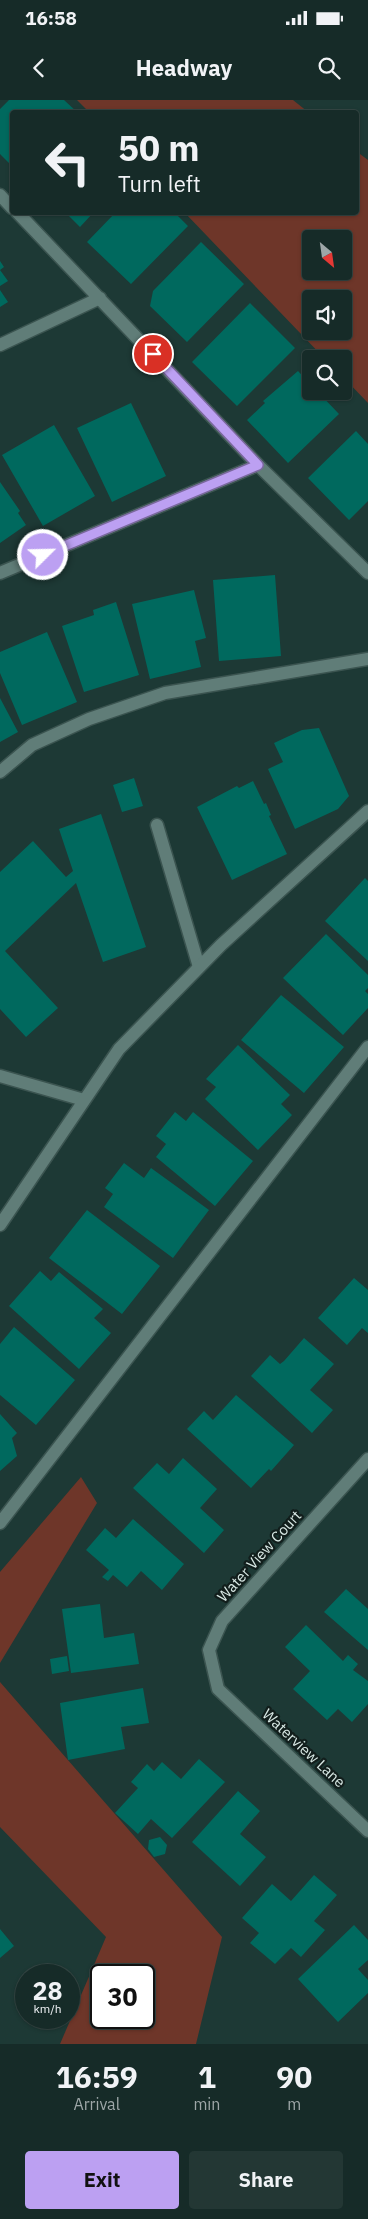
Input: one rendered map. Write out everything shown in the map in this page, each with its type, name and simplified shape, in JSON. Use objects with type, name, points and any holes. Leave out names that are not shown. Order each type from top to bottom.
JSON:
[{"type":"street","points":[[0,195],[10,206]]},
{"type":"street","points":[[20,215],[258,465],[368,573]]},
{"type":"street","points":[[0,345],[100,298]]},
{"type":"street","points":[[0,573],[258,465]]},
{"type":"street","points":[[0,772],[32,745],[89,719],[165,693],[368,659]]},
{"type":"street","points":[[0,1225],[119,1049],[199,967],[368,811]]},
{"type":"street","points":[[158,825],[199,967]]},
{"type":"street","points":[[0,1522],[368,1047]]},
{"type":"street","points":[[0,1076],[84,1100]]},
{"type":"street","name":"Water View Court","points":[[218,1689],[209,1650],[222,1621],[368,1459]]},
{"type":"street","name":"Waterview Lane","points":[[218,1689],[368,1831]]},
{"type":"shaded area","points":[[77,100],[293,100],[306,110],[87,110]]},
{"type":"shaded area","points":[[359,153],[368,160],[368,403],[352,386],[352,350],[316,350],[307,340],[352,340],[352,290],[302,290],[302,335],[187,215],[359,215]]},
{"type":"shaded area","points":[[81,1477],[97,1503],[0,1663],[0,1572]]},
{"type":"shaded area","points":[[0,1682],[222,1937],[196,2044],[60,2044],[66,2029],[80,2029],[80,1997],[90,1974],[90,2029],[155,2029],[155,1964],[94,1964],[106,1937],[0,1827]]},
{"type":"building","points":[[9,100],[64,100],[75,110],[10,110],[10,164],[0,154],[0,109]]},
{"type":"building","points":[[68,215],[91,215],[80,227]]},
{"type":"building","points":[[113,215],[177,215],[188,226],[131,284],[87,242]]},
{"type":"building","points":[[201,242],[244,284],[187,342],[150,306],[153,291]]},
{"type":"building","points":[[0,261],[4,267],[0,270]]},
{"type":"building","points":[[0,270],[8,281],[0,286]]},
{"type":"building","points":[[0,290],[8,302],[0,307]]},
{"type":"building","points":[[250,303],[295,348],[237,406],[192,362]]},
{"type":"building","points":[[298,371],[302,375],[302,400],[326,400],[339,414],[288,463],[247,420],[265,403],[263,401]]},
{"type":"building","points":[[131,403],[166,476],[112,502],[77,428]]},
{"type":"building","points":[[54,425],[95,496],[43,526],[2,455]]},
{"type":"building","points":[[356,431],[368,444],[368,501],[349,520],[308,478]]},
{"type":"building","points":[[0,482],[20,511],[18,513],[26,525],[0,543]]},
{"type":"building","points":[[275,575],[281,656],[219,661],[213,580]]},
{"type":"building","points":[[194,590],[206,638],[195,641],[201,667],[150,679],[132,604]]},
{"type":"building","points":[[116,602],[139,675],[84,692],[62,626],[94,615],[93,610]]},
{"type":"building","points":[[47,632],[77,702],[22,725],[0,673],[0,652]]},
{"type":"building","points":[[0,698],[18,732],[0,742]]},
{"type":"building","points":[[319,728],[349,796],[338,809],[295,829],[268,769],[283,762],[274,743],[302,730]]},
{"type":"building","points":[[134,778],[143,806],[122,812],[113,785]]},
{"type":"building","points":[[253,781],[264,804],[266,803],[271,815],[269,816],[287,854],[232,880],[197,807],[237,786],[239,788]]},
{"type":"building","points":[[101,814],[146,947],[103,962],[76,883],[5,951],[58,1008],[26,1037],[0,1009],[0,872],[33,841],[66,877],[73,871],[59,829]]},
{"type":"building","points":[[365,878],[368,881],[368,961],[325,921]]},
{"type":"building","points":[[326,934],[368,975],[368,988],[365,991],[368,994],[368,1008],[343,1035],[283,978]]},
{"type":"building","points":[[281,995],[344,1047],[304,1093],[241,1040]]},
{"type":"building","points":[[238,1045],[290,1095],[281,1104],[292,1115],[258,1150],[205,1099],[216,1087],[206,1079]]},
{"type":"building","points":[[175,1112],[186,1121],[193,1112],[253,1161],[215,1206],[156,1157],[166,1144],[156,1136]]},
{"type":"building","points":[[124,1163],[144,1178],[151,1168],[209,1210],[173,1258],[104,1207],[113,1194],[105,1188]]},
{"type":"building","points":[[87,1210],[160,1266],[122,1314],[49,1258]]},
{"type":"building","points":[[40,1271],[51,1281],[59,1272],[103,1309],[94,1318],[111,1333],[79,1369],[9,1306]]},
{"type":"building","points":[[354,1278],[368,1290],[368,1333],[362,1328],[347,1345],[318,1318]]},
{"type":"building","points":[[14,1327],[75,1380],[36,1425],[0,1395],[0,1344]]},
{"type":"building","points":[[304,1338],[334,1364],[310,1390],[333,1410],[312,1433],[251,1376],[270,1355],[280,1364]]},
{"type":"building","points":[[236,1395],[294,1445],[271,1471],[269,1469],[251,1488],[187,1429],[204,1411],[213,1420]]},
{"type":"building","points":[[0,1414],[17,1433],[12,1438],[17,1456],[0,1471]]},
{"type":"building","points":[[183,1458],[217,1489],[200,1508],[224,1530],[204,1553],[133,1488],[157,1463],[169,1474]]},
{"type":"building","points":[[133,1519],[184,1564],[162,1590],[141,1571],[127,1587],[113,1575],[108,1581],[102,1577],[109,1570],[86,1550],[105,1528],[116,1538]]},
{"type":"building","points":[[346,1589],[368,1609],[368,1650],[324,1612]]},
{"type":"building","points":[[100,1604],[104,1638],[134,1633],[139,1664],[71,1673],[62,1609]]},
{"type":"building","points":[[306,1625],[343,1661],[348,1655],[358,1664],[353,1670],[368,1681],[368,1704],[352,1722],[338,1709],[327,1720],[293,1689],[310,1671],[285,1647]]},
{"type":"building","points":[[67,1656],[69,1671],[52,1674],[50,1659]]},
{"type":"building","points":[[143,1688],[149,1723],[121,1727],[125,1749],[68,1760],[60,1703]]},
{"type":"building","points":[[199,1759],[225,1782],[172,1838],[151,1819],[138,1834],[115,1813],[138,1788],[131,1782],[147,1764],[154,1771],[162,1762],[181,1779]]},
{"type":"building","points":[[238,1791],[260,1811],[240,1834],[266,1857],[240,1886],[192,1842]]},
{"type":"building","points":[[160,1837],[167,1845],[165,1854],[154,1857],[148,1849],[149,1840]]},
{"type":"building","points":[[314,1875],[337,1895],[314,1921],[325,1930],[301,1957],[291,1948],[275,1964],[250,1943],[259,1933],[242,1918],[272,1884],[291,1901]]},
{"type":"building","points":[[354,1925],[368,1940],[368,1960],[358,1969],[368,1980],[368,1993],[338,2022],[298,1979]]},
{"type":"building","points":[[0,1929],[14,1946],[0,1958]]},
{"type":"route","points":[[43,555],[258,465],[153,354]]}]
